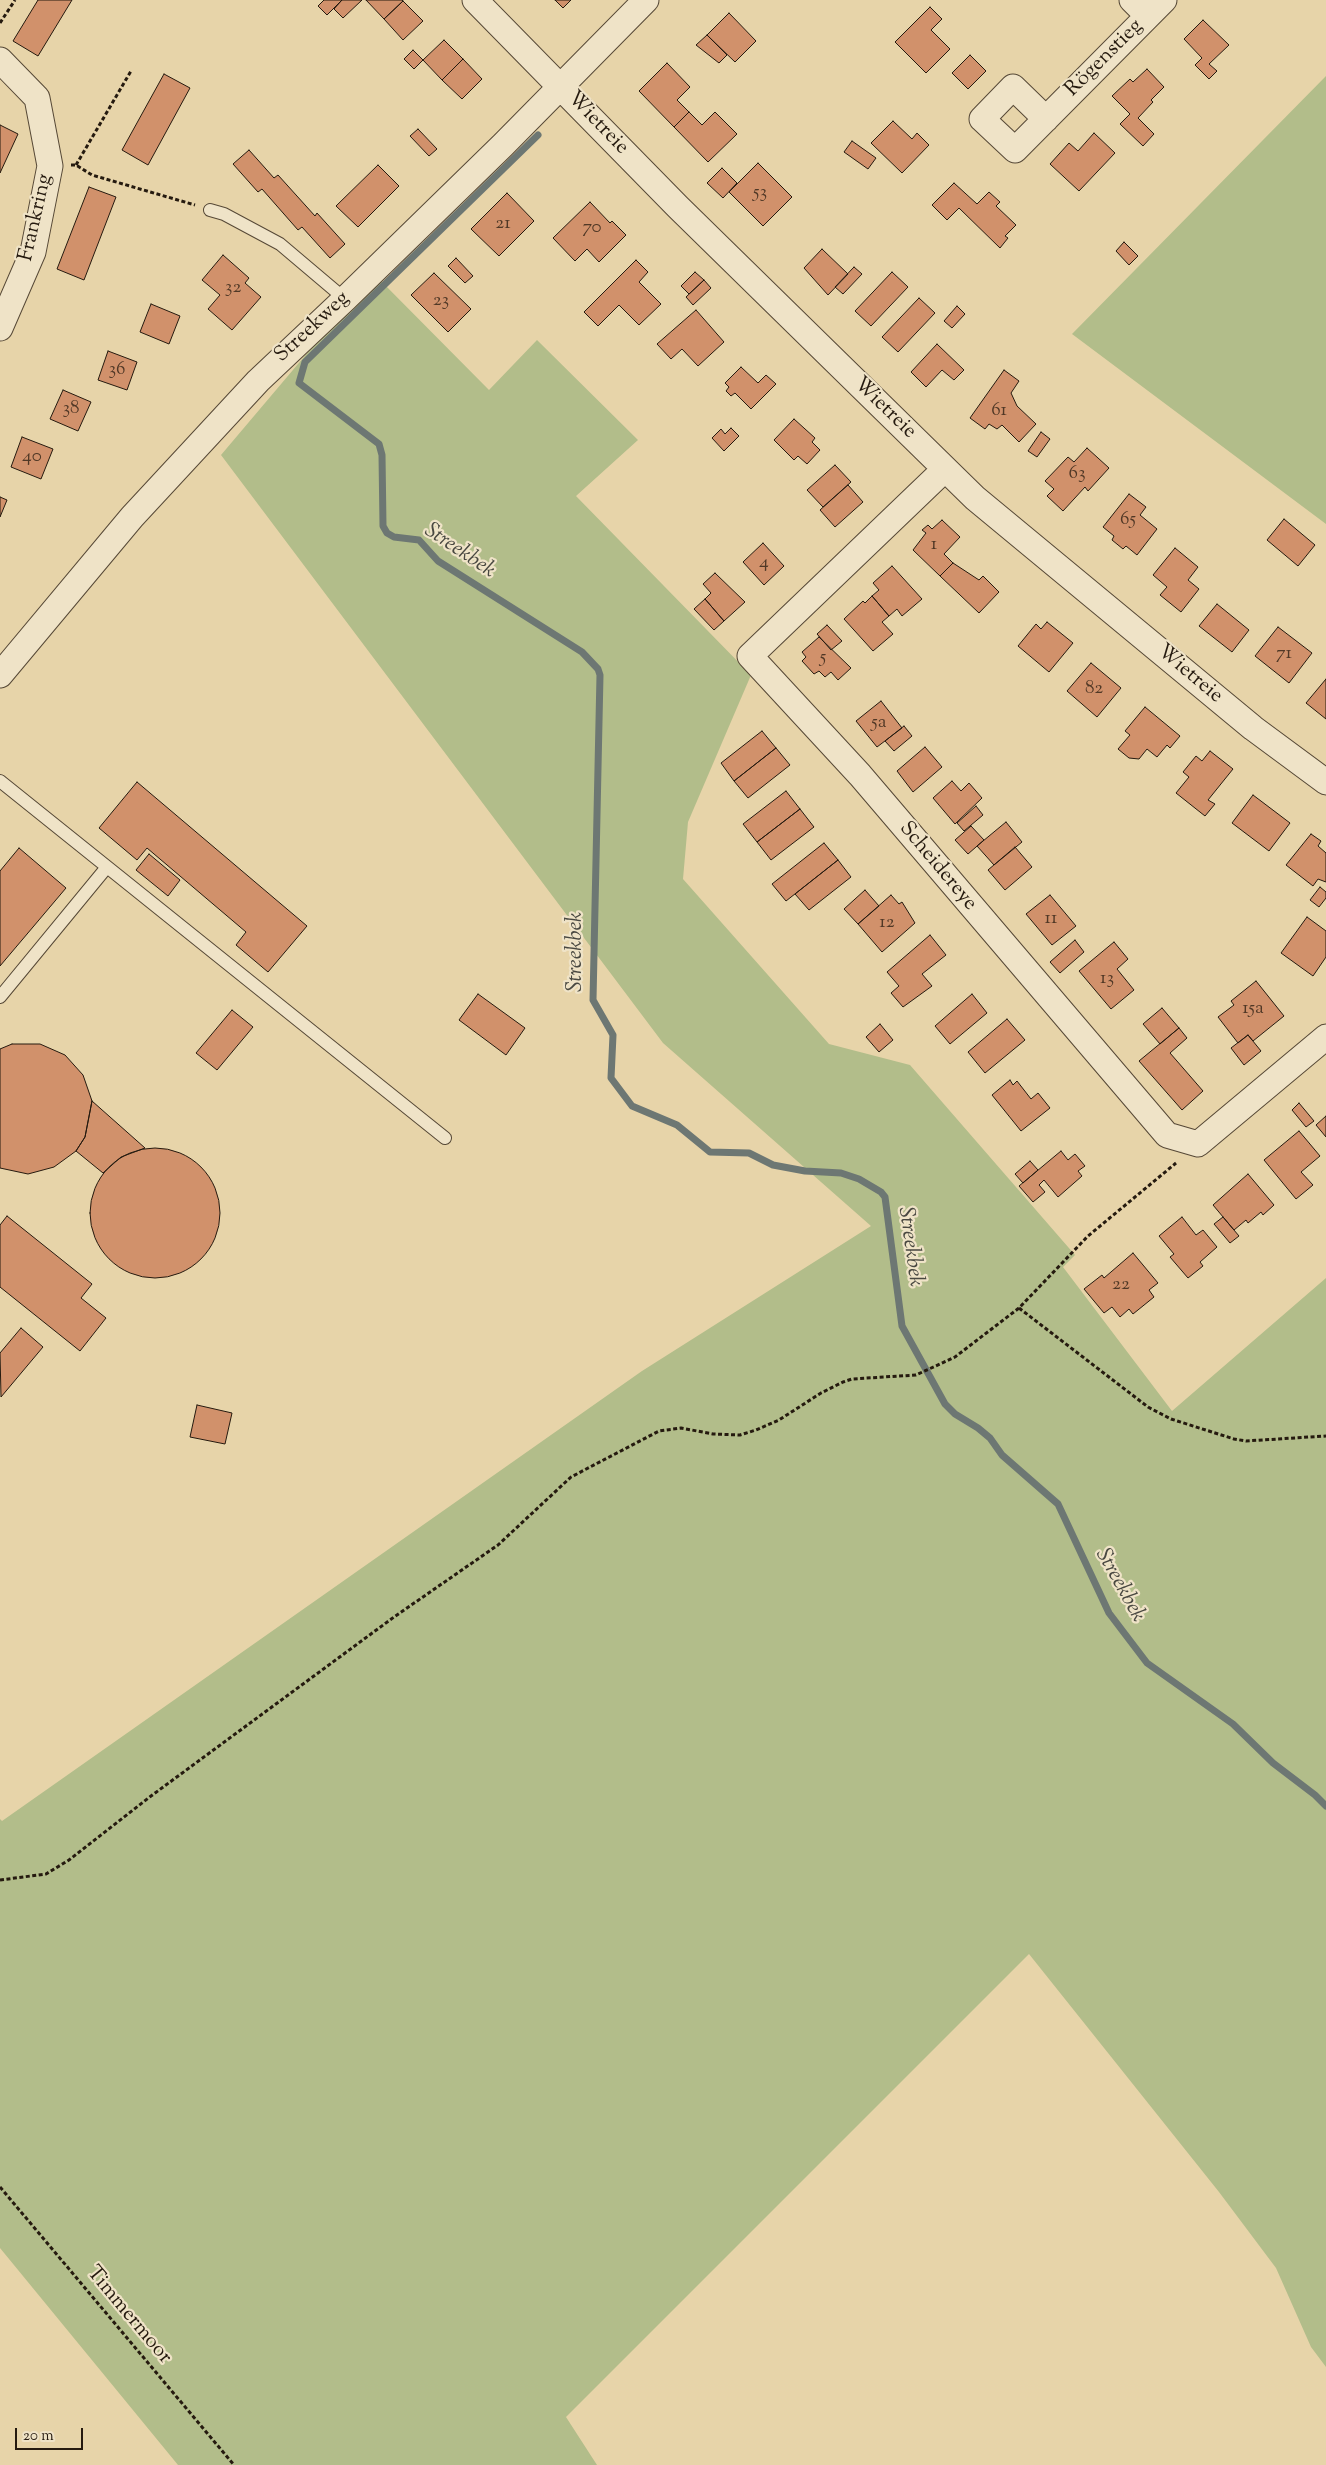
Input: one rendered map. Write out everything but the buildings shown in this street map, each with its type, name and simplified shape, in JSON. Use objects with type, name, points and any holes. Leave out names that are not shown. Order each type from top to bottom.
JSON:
[{"type":"street","name":"Wietreie","points":[[475,0],[678,207],[975,498],[1246,722],[1326,782]]},
{"type":"street","name":"Streekweg","points":[[0,675],[132,517],[258,381],[345,299],[562,87],[646,0]]},
{"type":"street","name":"Rögenstieg","points":[[1046,119],[1148,5]]},
{"type":"street","name":"Frankring","points":[[0,60],[37,98],[50,166],[33,252],[0,328]]},
{"type":"street","name":"Scheidereye","points":[[945,469],[750,656],[860,775],[1167,1135],[1198,1144]]},
{"type":"street","points":[[1198,1144],[1326,1037]]},
{"type":"lane","points":[[210,210],[224,214],[280,244],[345,299]]},
{"type":"lane","points":[[0,781],[445,1138]]},
{"type":"lane","points":[[0,997],[107,867]]},
{"type":"path","points":[[0,23],[16,0]]},
{"type":"path","points":[[76,165],[131,71]]},
{"type":"path","points":[[50,166],[76,165],[92,175],[210,210]]},
{"type":"path","points":[[0,1880],[46,1874],[69,1860],[151,1796],[394,1617],[498,1545],[571,1477],[659,1431],[681,1428],[713,1434],[740,1435],[779,1420],[820,1393],[843,1382],[852,1379],[916,1375],[954,1357],[1019,1308],[1088,1236],[1198,1144]]},
{"type":"path","points":[[1019,1308],[1148,1408],[1171,1419],[1246,1441],[1326,1436]]},
{"type":"path","name":"Timmermoor","points":[[0,2187],[234,2465]]},
{"type":"green space","points":[[1326,76],[1326,524],[1072,334]]},
{"type":"green space","points":[[379,279],[489,390],[537,340],[638,440],[576,496],[751,675],[688,822],[683,879],[829,1044],[910,1065],[1075,1255],[1063,1267],[1172,1411],[1326,1278],[1326,2367],[1311,2347],[1276,2268],[1219,2192],[1029,1954],[566,2417],[597,2465],[178,2465],[0,2248],[0,1819],[2,1821],[642,1371],[871,1226],[663,1043],[221,455],[309,351]]},
{"type":"waterway","name":"Streekbek","points":[[538,135],[305,362],[299,383],[379,444],[382,455],[383,526],[387,533],[394,537],[419,540],[438,561],[582,652],[598,669],[600,675],[593,1000],[613,1035],[611,1078],[632,1106],[677,1125],[710,1152],[749,1153],[773,1165],[805,1171],[841,1173],[859,1179],[881,1192],[885,1197],[902,1326],[945,1404],[955,1414],[990,1438],[1002,1455],[1058,1504],[1109,1613],[1147,1663],[1233,1724],[1273,1763],[1315,1795],[1326,1806]]}]
